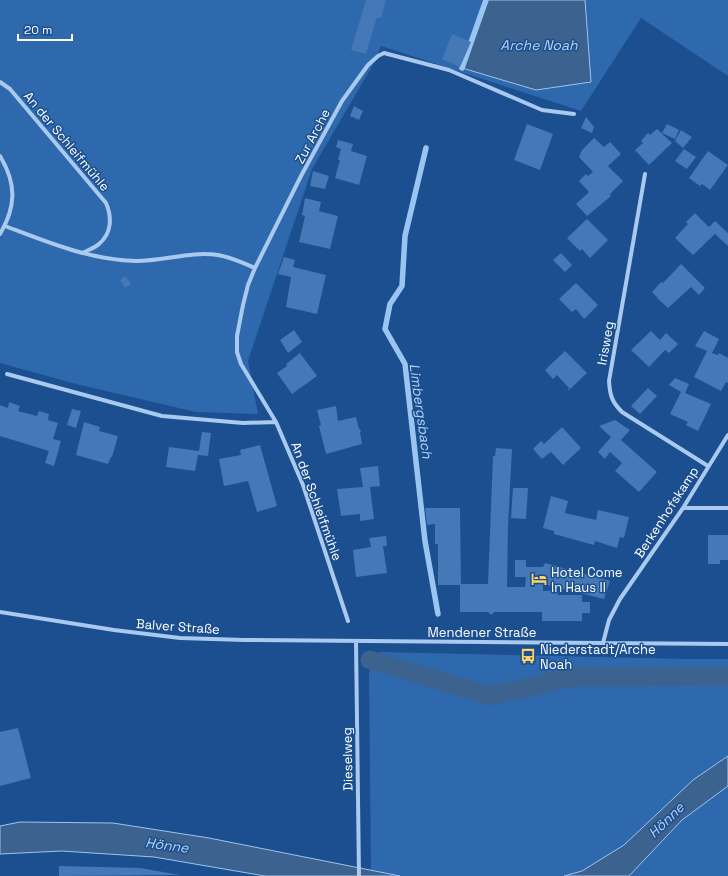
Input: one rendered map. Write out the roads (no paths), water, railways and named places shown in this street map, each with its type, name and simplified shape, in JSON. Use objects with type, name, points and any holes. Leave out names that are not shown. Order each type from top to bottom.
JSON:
[{"type":"street","name":"Zur Arche","points":[[276,422],[241,364],[237,352],[237,336],[243,305],[255,268],[301,176],[342,101],[368,65],[378,56],[384,54],[449,70],[542,110],[574,114]]},
{"type":"street","name":"An der Schleifmühle","points":[[0,82],[10,89],[106,203],[110,213],[110,225],[106,237],[98,245],[82,253]]},
{"type":"street","points":[[0,156],[8,169],[12,180],[13,196],[10,214],[0,234]]},
{"type":"street","name":"Irisweg","points":[[645,174],[609,381],[610,393],[614,403],[622,412],[708,466]]},
{"type":"street","points":[[5,226],[60,247],[110,259],[137,261],[164,259],[200,253],[219,255],[255,268]]},
{"type":"street","points":[[7,374],[162,416],[243,423],[276,422]]},
{"type":"street","name":"An der Schleifmühle","points":[[276,422],[303,485],[348,621]]},
{"type":"street","name":"Berkenhofskamp","points":[[603,643],[609,620],[620,599],[683,508],[728,435]]},
{"type":"street","points":[[683,508],[728,508]]},
{"type":"street","name":"Balver Straße","points":[[0,612],[114,630],[180,638],[356,641]]},
{"type":"street","name":"Mendener Straße","points":[[356,641],[728,644]]},
{"type":"street","name":"Dieselweg","points":[[356,641],[359,876]]},
{"type":"water","name":"Arche Noah","points":[[486,0],[585,0],[591,82],[536,90],[462,68]]},
{"type":"water","name":"Hönne","points":[[728,756],[728,786],[682,820],[629,876],[564,876],[582,871],[624,845],[693,780]]},
{"type":"water","name":"Hönne","points":[[20,822],[113,823],[209,838],[400,876],[265,876],[154,857],[62,851],[0,854],[0,826]]},
{"type":"waterway","name":"Limbergsbach","points":[[462,68],[486,0]]},
{"type":"waterway","name":"Limbergsbach","points":[[426,148],[405,236],[402,286],[390,304],[385,329],[405,364],[425,541],[438,614]]},
{"type":"waterway","points":[[370,660],[491,696],[572,677],[728,676]]},
{"type":"place","name":"Hotel Come In Haus II","points":[[539,579]]},
{"type":"place","name":"Niederstadt/Arche Noah","points":[[528,656]]}]
